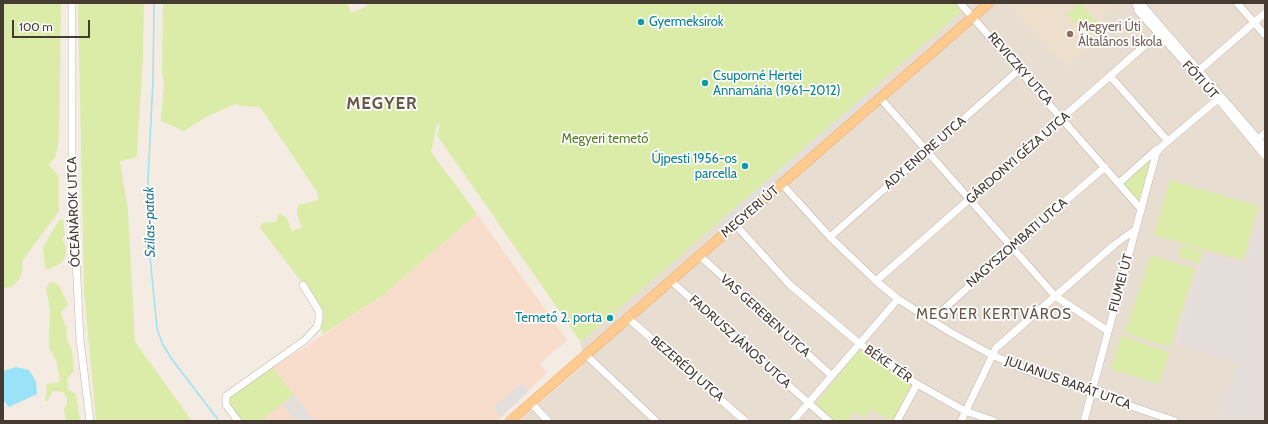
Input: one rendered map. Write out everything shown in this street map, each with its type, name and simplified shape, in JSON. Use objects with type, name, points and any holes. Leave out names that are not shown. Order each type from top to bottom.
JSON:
[{"type":"main road","name":"MEGYERI ÚT","points":[[510,421],[990,3]]},
{"type":"street","name":"ÓCEÁNÁROK UTCA","points":[[72,3],[72,177],[80,340],[90,421]]},
{"type":"street","name":"REVICZKY UTCA","points":[[960,3],[1020,69],[1141,209]]},
{"type":"street","name":"FÓTI ÚT","points":[[1136,3],[1138,11],[1197,72],[1218,99],[1256,141],[1265,146]]},
{"type":"street","name":"FÓTI ÚT","points":[[1136,3],[1143,6],[1256,141],[1265,156]]},
{"type":"street","points":[[1237,3],[1265,35]]},
{"type":"street","points":[[1197,72],[1265,13]]},
{"type":"street","name":"GÁRDONYI GÉZA UTCA","points":[[876,281],[1159,33]]},
{"type":"street","name":"ADY ENDRE UTCA","points":[[830,237],[1020,69]]},
{"type":"street","points":[[1110,76],[1168,141]]},
{"type":"street","points":[[881,98],[1011,248],[1055,296],[1108,331]]},
{"type":"street","name":"FIUMEI ÚT","points":[[1118,183],[1218,99]]},
{"type":"street","points":[[1256,141],[1265,133]]},
{"type":"street","name":"FIUMEI ÚT","points":[[1084,421],[1154,159],[1161,147]]},
{"type":"street","name":"NAGYSZOMBATI UTCA","points":[[931,320],[1011,248],[1105,167]]},
{"type":"street","name":"JULIANUS BARÁT UTCA","points":[[782,184],[830,237],[876,281],[898,299],[931,320],[992,355],[1031,372],[1176,421]]},
{"type":"street","points":[[735,224],[789,284],[860,344],[898,299]]},
{"type":"street","points":[[961,421],[996,348],[1055,296],[1136,229]]},
{"type":"street","name":"VAS GEREBEN UTCA","points":[[699,255],[832,376]]},
{"type":"street","name":"FADRUSZ JÁNOS UTCA","points":[[671,281],[808,403]]},
{"type":"street","points":[[238,421],[226,404],[226,396],[305,340],[317,327],[319,312],[303,285]]},
{"type":"street","name":"BEZERÉDJ UTCA","points":[[628,318],[745,421]]},
{"type":"street","name":"BÉKE TÉR","points":[[793,421],[860,344],[917,384],[897,421]]},
{"type":"street","points":[[586,355],[656,421]]},
{"type":"street","points":[[917,384],[966,411],[994,421]]},
{"type":"street","points":[[531,403],[543,419]]},
{"type":"street","points":[[808,403],[829,421]]},
{"type":"shaded area","points":[[955,3],[1265,3],[1265,206],[1245,265],[1204,253],[1176,340],[1238,364],[1217,421],[519,421],[583,365],[581,342],[962,11]]},
{"type":"shaded area","name":"Megyeri Úti Általános Iskola","points":[[1007,3],[1115,3],[1101,16],[1112,28],[1066,68]]},
{"type":"shaded area","points":[[878,85],[881,88],[723,224],[720,221]]},
{"type":"shaded area","points":[[1265,206],[1265,421],[1217,421],[1238,364],[1176,341],[1204,253],[1245,265]]},
{"type":"shaded area","points":[[477,214],[567,340],[540,364],[547,373],[497,421],[242,421],[230,396],[382,296]]},
{"type":"shaded area","points":[[521,383],[529,391],[501,417],[493,408]]},
{"type":"shaded area","points":[[294,395],[315,421],[295,421],[283,404]]},
{"type":"green space","points":[[3,3],[61,3],[59,141],[55,157],[49,165],[59,176],[59,211],[22,261],[23,269],[19,280],[11,287],[3,288]]},
{"type":"green space","points":[[78,3],[144,3],[143,52],[137,157],[120,161],[128,211],[135,342],[192,421],[96,421],[84,291]]},
{"type":"green space","name":"Megyeri temető","points":[[163,3],[347,3],[351,13],[364,8],[370,3],[955,3],[962,11],[581,342],[437,135],[440,126],[437,124],[431,152],[477,214],[382,296],[323,334],[320,327],[323,318],[314,298],[260,228],[262,223],[276,222],[279,213],[286,217],[292,231],[302,228],[297,215],[298,205],[316,201],[318,199],[317,192],[260,107],[240,106],[236,104],[208,116],[184,131],[161,121],[164,83],[162,72]]},
{"type":"green space","points":[[1079,3],[1100,26],[1088,37],[1067,14]]},
{"type":"green space","points":[[1148,157],[1154,159],[1141,209],[1119,183]]},
{"type":"green space","points":[[1170,180],[1258,206],[1243,260],[1154,235]]},
{"type":"green space","points":[[63,219],[65,235],[62,238],[66,247],[66,255],[61,263],[49,269],[45,269],[43,247],[59,220]]},
{"type":"green space","points":[[1182,245],[1202,251],[1199,263],[1178,257]]},
{"type":"green space","points":[[1151,255],[1195,269],[1170,347],[1125,333]]},
{"type":"green space","points":[[50,282],[56,283],[60,287],[68,305],[61,312],[67,327],[67,340],[72,350],[74,371],[67,379],[68,390],[76,394],[80,421],[66,421],[64,408],[67,404],[67,398],[63,392],[54,391],[51,393],[47,402],[45,401],[47,389],[46,384],[60,382],[57,362],[49,347],[50,308],[46,289]]},
{"type":"green space","points":[[1121,336],[1169,352],[1159,384],[1111,369]]},
{"type":"green space","points":[[860,349],[912,384],[892,421],[870,409],[865,418],[853,412],[848,421],[835,421],[816,404]]},
{"type":"green space","points":[[273,368],[294,395],[265,417],[268,421],[242,421],[228,403],[230,396]]},
{"type":"water","points":[[16,367],[29,370],[36,381],[37,394],[9,407],[3,400],[3,371]]},
{"type":"waterway","name":"Szilas-patak","points":[[154,3],[153,80],[148,180],[148,235],[157,329],[162,343],[171,358],[219,421]]},
{"type":"place","name":"Gyermeksírok","points":[[641,22]]},
{"type":"place","name":"Megyeri Úti Általános Iskola","points":[[1070,34]]},
{"type":"place","name":"Csuporné Hertei Annamária (1961–2012)","points":[[705,83]]},
{"type":"place","name":"Újpesti 1956-os parcella","points":[[745,166]]},
{"type":"place","name":"Temető 2. porta","points":[[610,318]]},
{"type":"district","name":"MEGYER","points":[[382,104]]},
{"type":"district","name":"MEGYER KERTVÁROS","points":[[994,315]]}]
